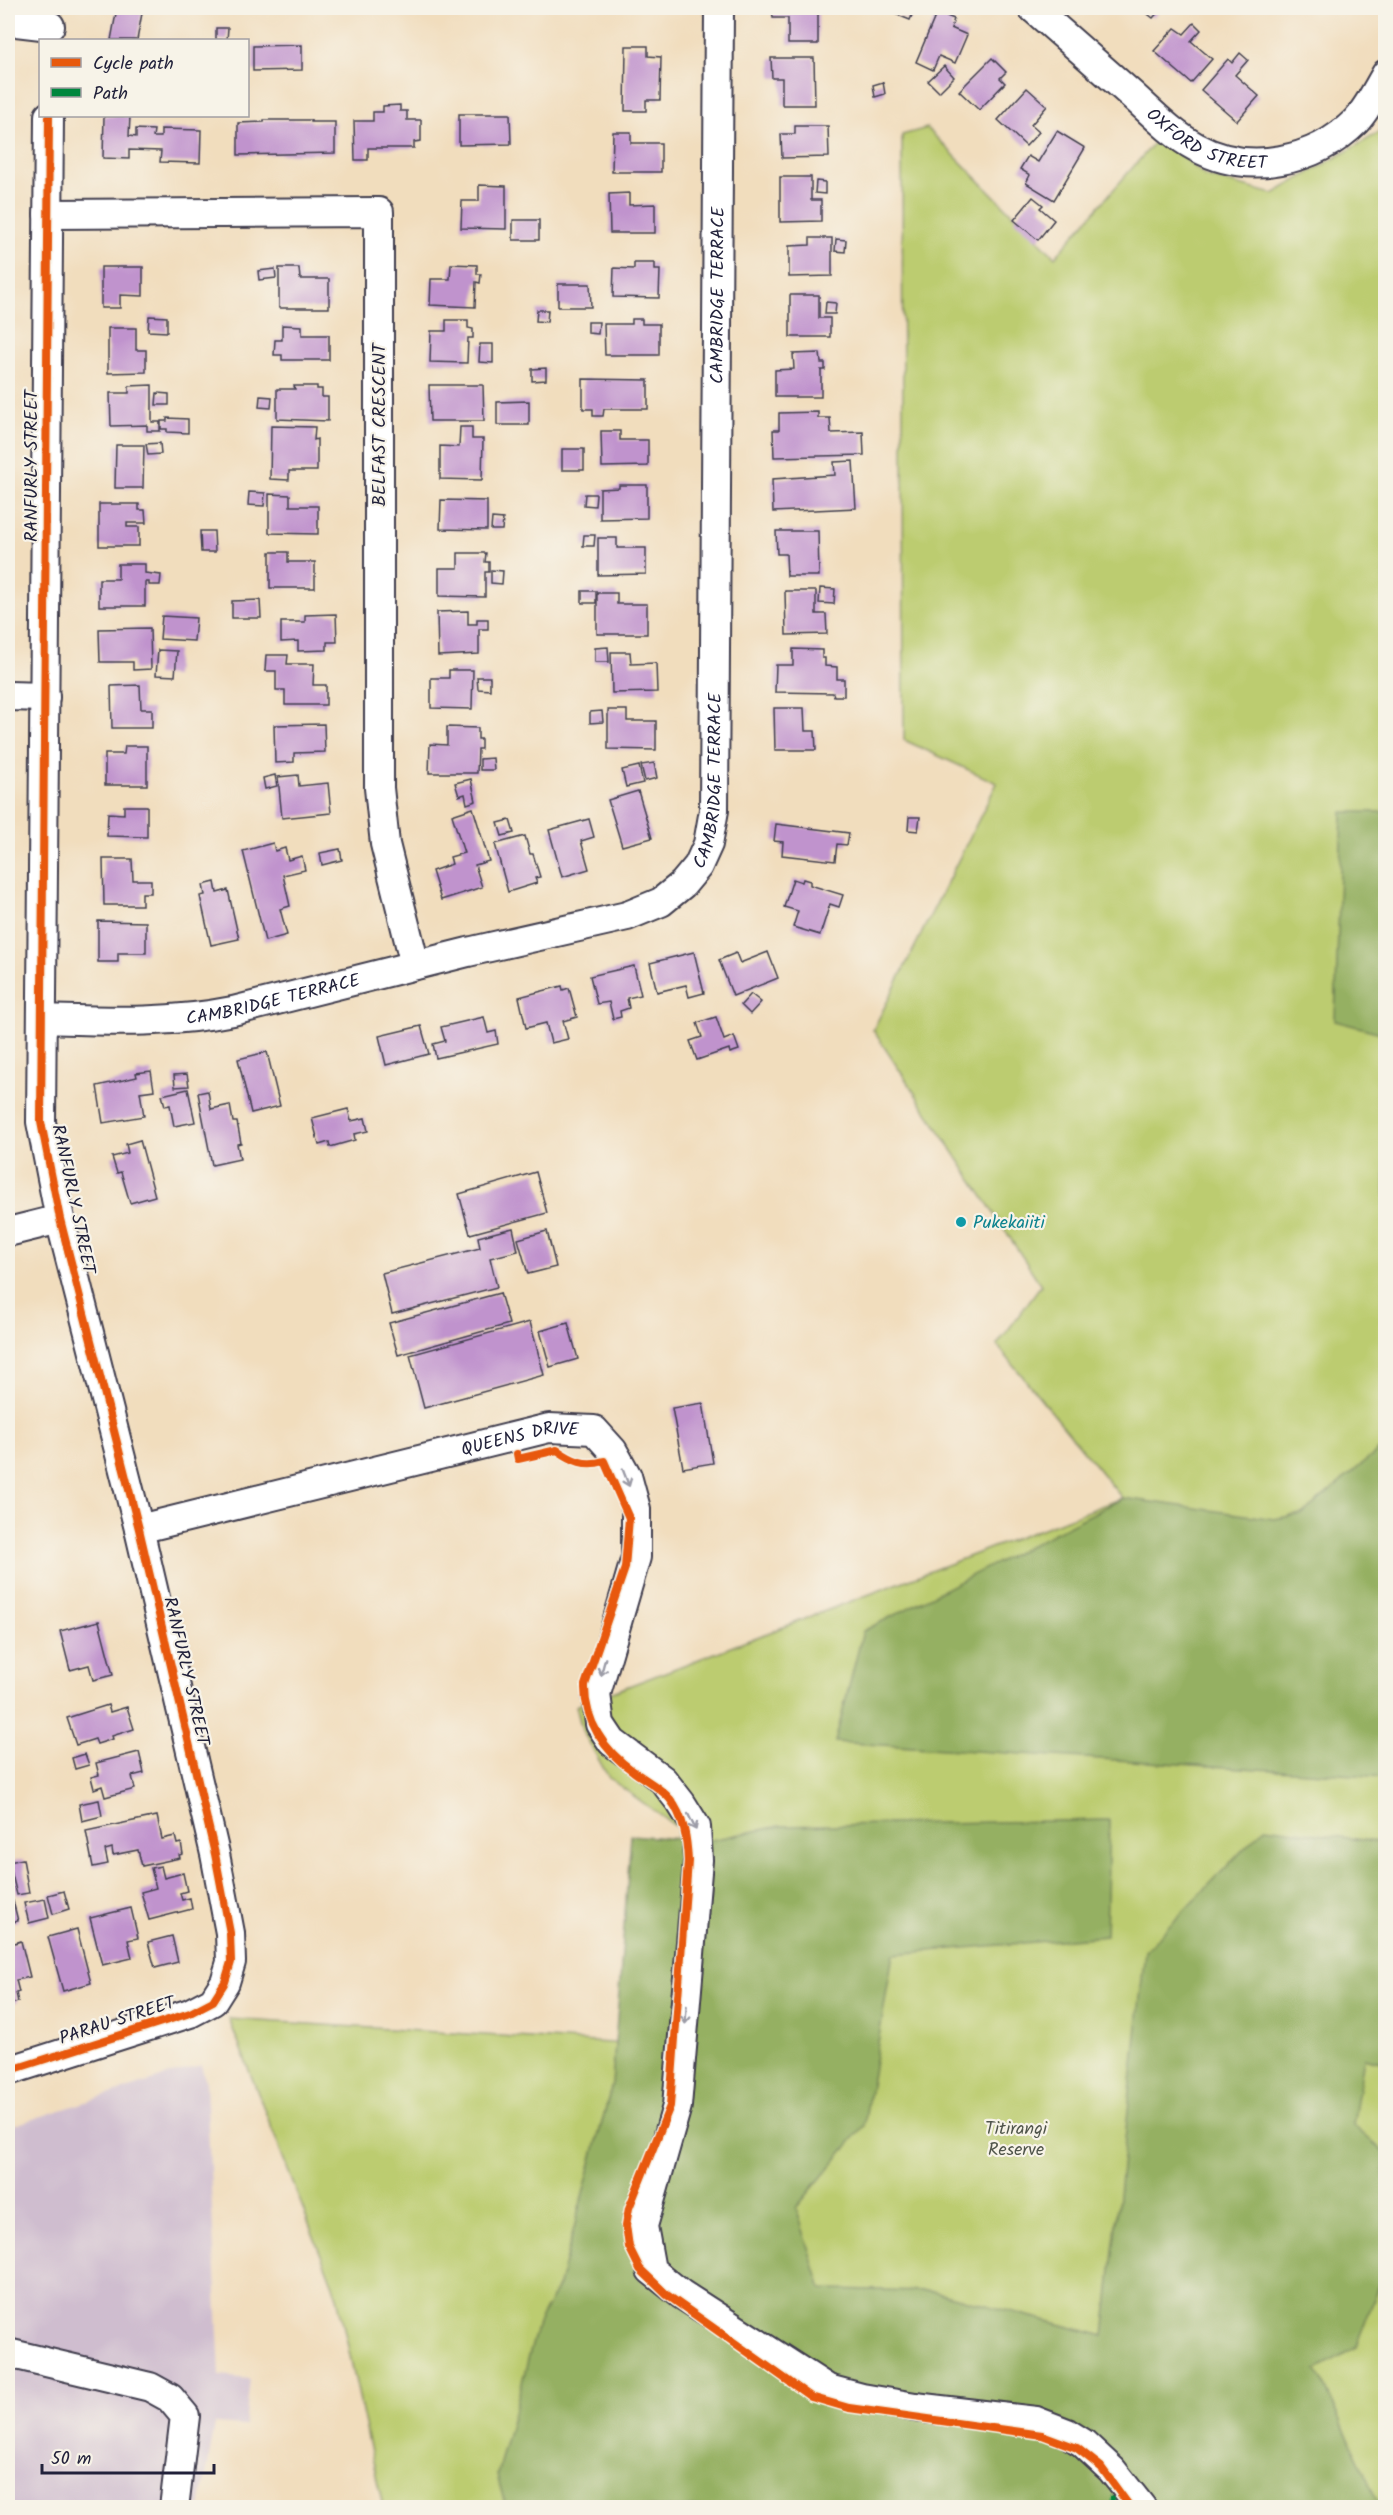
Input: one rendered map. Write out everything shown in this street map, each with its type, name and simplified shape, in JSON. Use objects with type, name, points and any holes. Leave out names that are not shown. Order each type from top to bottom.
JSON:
[{"type":"street","name":"CAMBRIDGE TERRACE","points":[[43,1019],[156,1022],[194,1019],[233,1011],[415,965],[627,916],[661,902],[683,884],[698,866],[708,844],[714,810],[719,8]]},
{"type":"street","name":"OXFORD STREET","points":[[1033,8],[1167,126],[1197,147],[1229,159],[1257,163],[1282,161],[1333,140],[1357,120],[1386,74]]},
{"type":"street","points":[[8,21],[52,25]]},
{"type":"street","name":"RANFURLY STREET","points":[[49,117],[41,1122],[60,1219],[139,1529],[215,1854],[230,1933],[231,1962],[225,1982]]},
{"type":"street","name":"BELFAST CRESCENT","points":[[48,214],[379,212],[379,788],[385,844],[415,965]]},
{"type":"street","points":[[8,696],[45,697]]},
{"type":"street","points":[[8,1232],[60,1219]]},
{"type":"street","name":"QUEENS DRIVE","points":[[139,1529],[549,1428],[594,1430],[613,1450],[618,1459],[627,1476],[636,1509],[636,1557],[596,1694],[600,1724],[612,1742],[663,1780],[696,1827],[698,1860],[677,2106],[643,2226],[651,2270],[681,2294],[828,2389],[862,2398],[915,2407],[1036,2421],[1067,2433],[1083,2443],[1105,2463],[1126,2485],[1142,2508]]},
{"type":"street","name":"PARAU STREET","points":[[8,2072],[190,2013],[213,2001],[225,1982]]},
{"type":"street","points":[[8,2353],[150,2387],[170,2398],[185,2416],[174,2508]]},
{"type":"shaded area","points":[[201,2065],[206,2083],[220,2376],[250,2379],[245,2426],[215,2424],[200,2507],[8,2507],[8,2127]]},
{"type":"green space","name":"Titirangi Reserve","points":[[927,128],[1055,257],[1160,136],[1205,176],[1273,194],[1385,129],[1385,2507],[383,2507],[337,2296],[229,2019],[658,2046],[678,1828],[609,1778],[582,1730],[576,1706],[1122,1498],[997,1345],[1041,1285],[873,1030],[997,783],[904,740],[902,135]]},
{"type":"green space","points":[[1342,812],[1385,812],[1385,1034],[1335,1021]]},
{"type":"green space","points":[[1385,1445],[1385,1777],[835,1742],[863,1631],[1123,1498],[1274,1519],[1302,1514]]},
{"type":"green space","points":[[1109,1820],[1106,1936],[893,1954],[864,2126],[796,2208],[822,2289],[933,2291],[1104,2336],[1145,1951],[1265,1827],[1385,1843],[1385,2063],[1364,2058],[1353,2125],[1385,2153],[1385,2270],[1356,2347],[1317,2369],[1380,2507],[506,2508],[497,2475],[538,2323],[559,2285],[612,2084],[631,1835],[706,1841],[780,1826]]},
{"type":"building","points":[[117,8],[143,8],[137,39],[111,39]]},
{"type":"building","points":[[772,8],[818,8],[818,44],[788,44],[788,18],[773,18]]},
{"type":"building","points":[[880,8],[915,8],[910,20]]},
{"type":"building","points":[[1140,8],[1162,8],[1153,18]]},
{"type":"building","points":[[937,12],[954,19],[951,28],[967,35],[955,63],[939,56],[933,70],[916,62]]},
{"type":"building","points":[[1194,23],[1201,30],[1191,41],[1212,59],[1191,83],[1154,51],[1175,28],[1184,34]]},
{"type":"building","points":[[216,28],[228,28],[227,39],[216,39]]},
{"type":"building","points":[[302,45],[302,70],[253,71],[253,46]]},
{"type":"building","points":[[626,46],[648,46],[648,56],[661,57],[660,100],[646,100],[646,111],[625,111]]},
{"type":"building","points":[[1240,53],[1248,60],[1235,75],[1259,96],[1237,121],[1201,90],[1228,59],[1232,63]]},
{"type":"building","points":[[771,58],[814,58],[815,105],[782,105],[782,78],[772,78]]},
{"type":"building","points":[[992,58],[1006,72],[1000,78],[1005,83],[979,110],[959,91]]},
{"type":"building","points":[[944,66],[954,77],[939,92],[928,81]]},
{"type":"building","points":[[883,82],[885,94],[875,97],[873,85]]},
{"type":"building","points":[[1027,88],[1047,106],[1031,125],[1039,132],[1026,146],[998,120]]},
{"type":"building","points":[[400,105],[400,111],[407,111],[407,120],[421,120],[421,141],[414,142],[414,148],[368,148],[368,160],[355,160],[354,121],[373,121],[373,112],[383,112],[383,106]]},
{"type":"building","points":[[459,114],[510,114],[511,144],[459,145]]},
{"type":"building","points":[[104,117],[130,117],[129,136],[136,137],[136,129],[154,130],[153,137],[161,137],[161,129],[201,130],[200,163],[160,162],[161,151],[129,150],[129,159],[103,158]]},
{"type":"building","points":[[264,120],[335,122],[335,153],[238,155],[238,123],[264,122]]},
{"type":"building","points":[[795,126],[828,126],[829,157],[782,158],[781,134],[795,134]]},
{"type":"building","points":[[1057,131],[1085,148],[1054,200],[1026,183],[1030,175],[1020,169],[1028,156],[1038,162]]},
{"type":"building","points":[[613,132],[631,132],[631,143],[661,143],[661,172],[612,172]]},
{"type":"building","points":[[780,177],[811,177],[811,200],[821,200],[821,221],[780,222]]},
{"type":"building","points":[[816,181],[825,182],[825,194],[815,193]]},
{"type":"building","points":[[479,185],[506,186],[506,229],[461,228],[462,201],[479,201]]},
{"type":"building","points":[[629,193],[629,205],[655,204],[655,233],[610,233],[609,194]]},
{"type":"building","points":[[1033,197],[1043,205],[1040,208],[1054,220],[1038,240],[1014,220]]},
{"type":"building","points":[[513,220],[539,220],[539,240],[513,240]]},
{"type":"building","points":[[810,238],[832,238],[832,276],[789,277],[789,246],[810,245]]},
{"type":"building","points":[[836,239],[846,240],[845,252],[835,251]]},
{"type":"building","points":[[634,263],[655,263],[655,270],[660,270],[659,298],[613,297],[614,268],[634,269]]},
{"type":"building","points":[[451,264],[477,265],[477,274],[481,274],[480,283],[476,282],[475,307],[430,305],[431,279],[450,279]]},
{"type":"building","points":[[101,267],[143,267],[143,296],[120,295],[120,308],[101,308]]},
{"type":"building","points":[[279,268],[299,268],[300,279],[329,279],[329,308],[279,308]]},
{"type":"building","points":[[275,269],[276,278],[259,280],[258,271]]},
{"type":"building","points":[[558,284],[590,284],[591,307],[558,307]]},
{"type":"building","points":[[790,295],[819,295],[819,318],[830,318],[830,337],[790,337]]},
{"type":"building","points":[[826,302],[836,303],[835,314],[825,314]]},
{"type":"building","points":[[537,310],[548,310],[547,322],[536,321]]},
{"type":"building","points":[[149,316],[167,317],[167,332],[148,331]]},
{"type":"building","points":[[632,319],[642,319],[642,324],[659,324],[659,355],[605,355],[604,324],[632,324]]},
{"type":"building","points":[[446,320],[468,320],[468,328],[473,329],[473,338],[468,338],[467,363],[430,362],[431,331],[446,331]]},
{"type":"building","points":[[588,322],[599,322],[598,334],[588,333]]},
{"type":"building","points":[[282,325],[302,326],[302,335],[329,335],[329,360],[282,360],[282,355],[274,355],[275,340],[282,340]]},
{"type":"building","points":[[108,328],[136,328],[136,350],[146,350],[146,372],[108,373]]},
{"type":"building","points":[[480,344],[493,344],[493,363],[479,362]]},
{"type":"building","points":[[820,353],[821,363],[825,363],[825,370],[821,370],[821,397],[775,397],[775,370],[794,369],[793,354]]},
{"type":"building","points":[[546,368],[546,380],[532,381],[532,369]]},
{"type":"building","points":[[583,379],[648,380],[648,409],[604,409],[603,416],[593,416],[593,409],[583,409]]},
{"type":"building","points":[[152,385],[152,422],[160,422],[160,431],[147,431],[147,425],[111,426],[110,393],[129,393],[129,386]]},
{"type":"building","points":[[429,385],[483,385],[484,421],[430,421]]},
{"type":"building","points":[[294,386],[317,386],[317,389],[322,389],[322,397],[328,397],[328,421],[277,419],[277,389],[295,389]]},
{"type":"building","points":[[157,393],[169,394],[169,405],[156,405]]},
{"type":"building","points":[[260,396],[272,397],[271,408],[259,407]]},
{"type":"building","points":[[529,401],[529,425],[497,425],[497,402]]},
{"type":"building","points":[[818,412],[818,418],[830,418],[831,433],[863,432],[864,455],[774,457],[773,430],[779,430],[779,413]]},
{"type":"building","points":[[167,418],[188,419],[188,433],[167,432],[167,429],[161,429],[161,421],[167,421]]},
{"type":"building","points":[[271,426],[315,427],[317,471],[289,471],[289,480],[270,479]]},
{"type":"building","points":[[460,427],[472,427],[472,439],[483,439],[482,480],[440,479],[440,446],[459,447]]},
{"type":"building","points":[[601,431],[620,431],[620,440],[648,440],[648,466],[602,467]]},
{"type":"building","points":[[160,443],[161,454],[148,455],[146,444]]},
{"type":"building","points":[[116,445],[144,445],[143,488],[115,488]]},
{"type":"building","points":[[562,449],[584,449],[584,470],[562,470]]},
{"type":"building","points":[[853,461],[856,508],[773,512],[772,479],[835,475],[834,462]]},
{"type":"building","points":[[619,485],[647,485],[647,518],[600,519],[600,489],[619,488]]},
{"type":"building","points":[[249,492],[265,493],[264,506],[248,505]]},
{"type":"building","points":[[269,494],[290,495],[290,506],[318,506],[318,534],[269,533]]},
{"type":"building","points":[[585,494],[596,494],[595,506],[584,505]]},
{"type":"building","points":[[441,500],[487,501],[487,530],[440,529]]},
{"type":"building","points":[[99,504],[139,504],[139,510],[145,510],[146,523],[127,523],[127,527],[139,527],[139,546],[99,546]]},
{"type":"building","points":[[492,518],[503,519],[502,530],[491,530]]},
{"type":"building","points":[[200,531],[214,531],[215,552],[201,552]]},
{"type":"building","points":[[776,531],[818,531],[819,576],[787,576],[786,554],[777,554]]},
{"type":"building","points":[[584,535],[595,535],[594,546],[583,546]]},
{"type":"building","points":[[598,538],[617,538],[617,548],[646,548],[646,574],[598,575]]},
{"type":"building","points":[[270,552],[288,552],[288,562],[315,562],[315,588],[270,588]]},
{"type":"building","points":[[458,553],[486,553],[485,562],[489,562],[489,572],[485,572],[485,597],[439,596],[439,568],[458,568]]},
{"type":"building","points":[[118,564],[145,564],[145,573],[161,575],[160,585],[149,585],[149,582],[145,582],[145,606],[99,606],[99,579],[118,579]]},
{"type":"building","points":[[491,570],[503,571],[502,584],[491,583]]},
{"type":"building","points":[[820,588],[835,589],[834,604],[819,603]]},
{"type":"building","points":[[582,591],[596,591],[596,603],[582,603]]},
{"type":"building","points":[[785,591],[816,591],[816,614],[826,614],[827,634],[786,635]]},
{"type":"building","points":[[597,593],[617,593],[617,604],[647,604],[647,634],[597,634]]},
{"type":"building","points":[[260,600],[261,618],[232,618],[232,601]]},
{"type":"building","points":[[468,611],[468,624],[477,624],[477,619],[488,619],[488,629],[479,629],[479,654],[438,656],[437,612]]},
{"type":"building","points":[[336,614],[337,642],[327,642],[327,650],[298,651],[298,641],[281,642],[281,622],[305,622],[305,615]]},
{"type":"building","points":[[162,616],[196,618],[194,641],[160,639]]},
{"type":"building","points":[[150,628],[151,669],[133,670],[133,662],[100,662],[99,629]]},
{"type":"building","points":[[608,647],[609,662],[595,662],[595,648]]},
{"type":"building","points":[[793,649],[822,650],[825,666],[837,667],[837,679],[844,679],[844,696],[834,696],[833,693],[775,692],[776,665],[793,665]]},
{"type":"building","points":[[158,650],[177,651],[175,676],[156,675]]},
{"type":"building","points":[[611,652],[630,652],[631,664],[656,663],[657,692],[612,693]]},
{"type":"building","points":[[266,655],[288,655],[287,664],[314,664],[313,685],[326,685],[326,705],[285,705],[285,690],[276,690],[276,671],[265,671]]},
{"type":"building","points":[[449,670],[473,670],[472,709],[431,708],[431,678],[449,678]]},
{"type":"building","points":[[477,677],[490,677],[490,690],[478,689]]},
{"type":"building","points":[[140,685],[141,709],[152,709],[152,728],[112,728],[111,686]]},
{"type":"building","points":[[774,708],[804,708],[805,731],[815,731],[816,750],[775,750]]},
{"type":"building","points":[[608,710],[627,710],[627,721],[656,721],[656,750],[608,749]]},
{"type":"building","points":[[602,711],[603,722],[590,723],[590,712]]},
{"type":"building","points":[[324,724],[325,752],[294,753],[294,762],[275,763],[274,725]]},
{"type":"building","points":[[447,727],[478,728],[481,749],[478,749],[477,773],[429,773],[430,744],[447,745]]},
{"type":"building","points":[[125,746],[147,746],[147,785],[105,785],[105,754],[124,754]]},
{"type":"building","points":[[493,758],[494,770],[480,770],[480,759]]},
{"type":"building","points":[[654,763],[657,778],[645,781],[641,765]]},
{"type":"building","points":[[639,766],[643,783],[626,787],[622,770]]},
{"type":"building","points":[[275,775],[277,786],[265,789],[263,778]]},
{"type":"building","points":[[298,775],[299,786],[328,783],[331,813],[282,818],[278,777]]},
{"type":"building","points":[[471,779],[476,801],[467,804],[465,794],[459,796],[455,783]]},
{"type":"building","points":[[638,791],[652,838],[622,846],[608,800]]},
{"type":"building","points":[[124,806],[147,806],[147,837],[107,836],[108,813],[124,814]]},
{"type":"building","points":[[473,808],[489,861],[475,865],[482,887],[441,900],[432,871],[452,864],[450,857],[464,853],[452,815]]},
{"type":"building","points":[[909,817],[920,817],[918,831],[908,830]]},
{"type":"building","points":[[589,819],[594,837],[581,841],[589,869],[562,877],[549,830]]},
{"type":"building","points":[[510,820],[514,833],[502,836],[498,823]]},
{"type":"building","points":[[776,824],[849,833],[847,845],[837,844],[835,861],[782,855],[783,842],[774,841]]},
{"type":"building","points":[[525,836],[540,877],[535,878],[537,883],[508,892],[495,844]]},
{"type":"building","points":[[273,843],[275,851],[285,848],[288,860],[302,856],[305,870],[283,875],[290,906],[280,909],[287,935],[265,941],[243,851]]},
{"type":"building","points":[[340,849],[342,860],[322,865],[320,853]]},
{"type":"building","points":[[103,859],[132,859],[133,880],[151,880],[151,893],[142,893],[142,905],[104,905]]},
{"type":"building","points":[[793,879],[802,882],[803,879],[810,881],[810,885],[843,895],[839,907],[830,904],[820,935],[793,927],[798,911],[784,907]]},
{"type":"building","points":[[215,882],[217,893],[228,890],[239,939],[211,945],[200,896],[205,895],[203,885]]},
{"type":"building","points":[[98,921],[146,922],[146,953],[118,953],[118,962],[98,962]]},
{"type":"building","points":[[694,952],[704,993],[689,997],[686,985],[657,992],[650,963]]},
{"type":"building","points":[[768,952],[778,978],[733,996],[719,960],[736,953],[740,963]]},
{"type":"building","points":[[634,966],[641,995],[627,998],[629,1008],[620,1011],[621,1017],[613,1019],[609,1002],[597,1004],[590,976]]},
{"type":"building","points":[[562,986],[563,990],[569,988],[577,1017],[563,1021],[568,1039],[551,1043],[546,1023],[526,1028],[519,997]]},
{"type":"building","points":[[751,994],[761,1002],[750,1014],[741,1005]]},
{"type":"building","points":[[484,1017],[488,1033],[496,1031],[498,1044],[436,1058],[433,1044],[445,1041],[441,1027]]},
{"type":"building","points":[[716,1017],[724,1040],[734,1036],[739,1050],[730,1053],[729,1049],[697,1060],[690,1041],[702,1037],[697,1023]]},
{"type":"building","points":[[421,1026],[429,1054],[386,1065],[379,1036]]},
{"type":"building","points":[[267,1052],[280,1106],[251,1113],[238,1059]]},
{"type":"building","points":[[151,1071],[154,1090],[140,1092],[144,1116],[103,1123],[97,1086],[137,1077],[136,1073]]},
{"type":"building","points":[[187,1074],[189,1086],[175,1087],[174,1075]]},
{"type":"building","points":[[188,1089],[195,1122],[174,1126],[170,1105],[165,1106],[162,1095]]},
{"type":"building","points":[[208,1091],[211,1109],[230,1105],[233,1122],[237,1122],[241,1143],[237,1144],[240,1159],[212,1165],[198,1093]]},
{"type":"building","points":[[348,1109],[351,1121],[365,1118],[368,1131],[354,1134],[355,1140],[330,1147],[329,1142],[319,1145],[312,1118]]},
{"type":"building","points":[[140,1140],[155,1196],[130,1203],[121,1172],[117,1173],[112,1157],[128,1153],[126,1144]]},
{"type":"building","points":[[536,1172],[547,1213],[470,1234],[459,1194]]},
{"type":"building","points":[[513,1228],[518,1251],[490,1258],[497,1287],[392,1314],[382,1273],[480,1248],[478,1237]]},
{"type":"building","points":[[547,1231],[556,1267],[528,1274],[518,1239]]},
{"type":"building","points":[[500,1293],[509,1324],[398,1355],[389,1323]]},
{"type":"building","points":[[530,1322],[544,1375],[424,1408],[410,1355]]},
{"type":"building","points":[[568,1323],[578,1359],[550,1367],[540,1331]]},
{"type":"building","points":[[703,1403],[713,1463],[683,1468],[672,1408]]},
{"type":"building","points":[[99,1621],[113,1675],[93,1680],[89,1665],[70,1670],[60,1631]]},
{"type":"building","points":[[108,1705],[110,1712],[127,1707],[134,1729],[97,1744],[95,1739],[76,1745],[67,1718]]},
{"type":"building","points":[[139,1752],[144,1773],[132,1776],[135,1789],[105,1797],[102,1786],[94,1789],[91,1777],[99,1775],[96,1763]]},
{"type":"building","points":[[85,1754],[89,1765],[75,1769],[72,1758]]},
{"type":"building","points":[[99,1800],[102,1816],[82,1821],[79,1804]]},
{"type":"building","points":[[157,1816],[162,1839],[175,1836],[177,1844],[181,1843],[183,1854],[179,1855],[180,1858],[142,1866],[138,1850],[113,1855],[112,1848],[105,1850],[108,1864],[93,1867],[86,1831]]},
{"type":"building","points":[[23,1859],[29,1893],[17,1895],[9,1862]]},
{"type":"building","points":[[161,1866],[164,1878],[183,1873],[187,1891],[180,1893],[182,1900],[190,1898],[192,1909],[149,1920],[141,1892],[156,1888],[151,1868]]},
{"type":"building","points":[[64,1891],[69,1909],[53,1914],[48,1895]]},
{"type":"building","points":[[45,1899],[49,1918],[29,1923],[24,1903]]},
{"type":"building","points":[[13,1901],[18,1921],[8,1923],[8,1902]]},
{"type":"building","points":[[131,1908],[138,1938],[128,1940],[132,1958],[102,1965],[90,1918]]},
{"type":"building","points":[[77,1929],[91,1983],[63,1991],[48,1937]]},
{"type":"building","points":[[172,1936],[178,1962],[155,1968],[148,1942]]},
{"type":"building","points":[[21,1941],[30,1977],[16,1980],[19,1992],[16,1993],[18,2002],[8,2005],[8,1945]]},
{"type":"marked path","points":[[1111,2508],[1113,2484]]},
{"type":"cycle path","points":[[8,2071],[190,2013],[213,2001],[225,1982],[231,1962],[230,1933],[215,1854],[139,1529],[60,1219],[41,1122],[49,117]]},
{"type":"cycle path","points":[[517,1454],[518,1459],[557,1450],[579,1462],[604,1461],[629,1518],[625,1568],[585,1685],[588,1710],[598,1734],[613,1754],[670,1799],[679,1813],[686,1836],[688,1861],[670,2106],[629,2208],[626,2225],[629,2247],[640,2269],[667,2295],[811,2397],[849,2408],[1042,2435],[1077,2448],[1101,2467],[1131,2508]]},
{"type":"place","name":"Pukekaiiti","points":[[961,1222]]}]
